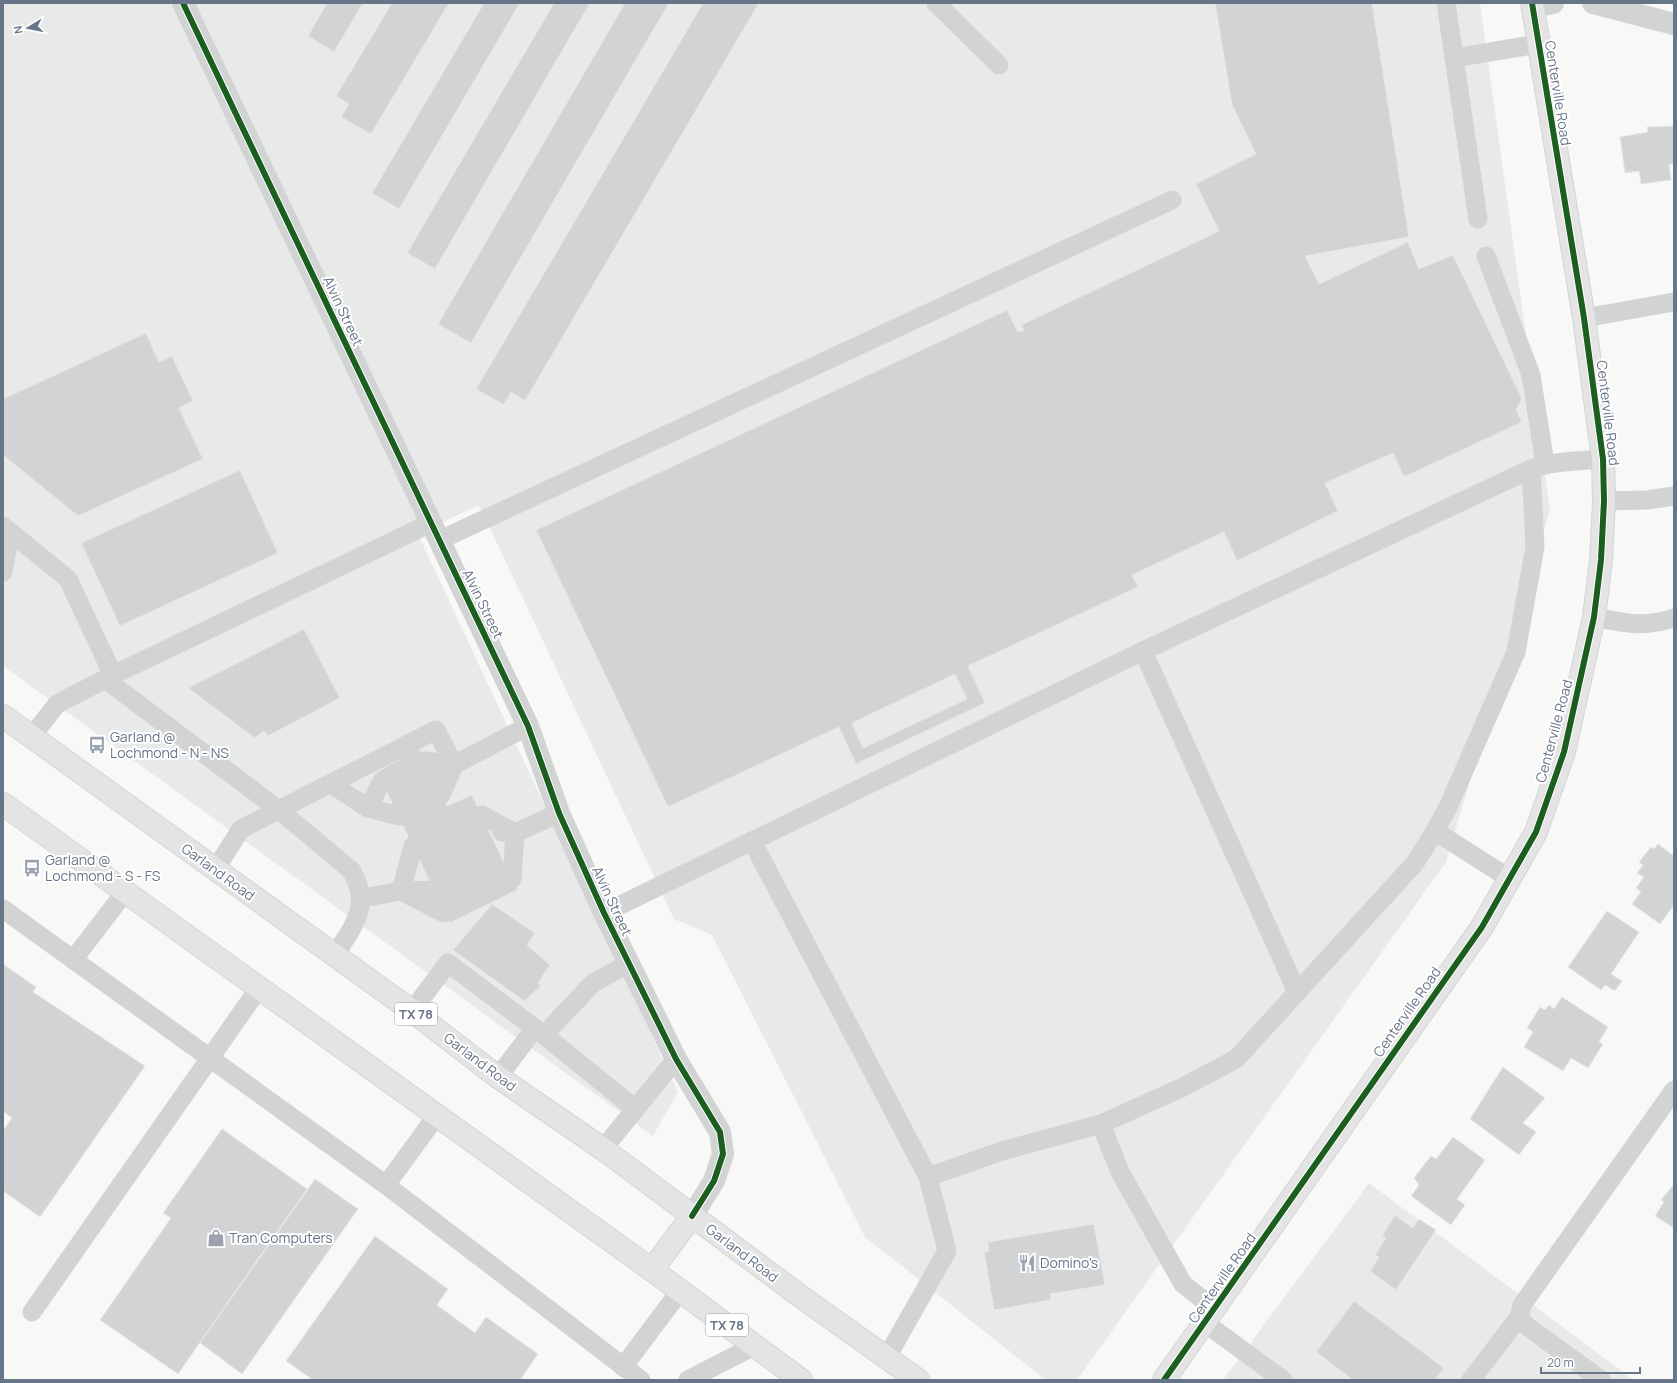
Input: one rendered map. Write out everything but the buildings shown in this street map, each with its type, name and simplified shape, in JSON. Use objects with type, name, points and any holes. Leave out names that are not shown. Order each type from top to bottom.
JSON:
[{"type":"main road","name":"Centerville Road","points":[[1164,1380],[1482,927],[1536,832],[1564,752],[1594,617],[1601,560],[1604,501],[1603,459],[1584,318],[1538,44],[1539,4]]},
{"type":"main road","name":"Garland Road","points":[[3,716],[412,1011],[498,1077],[603,1149],[800,1296],[918,1380]]},
{"type":"main road","name":"TX 78","points":[[3,804],[652,1270],[801,1380]]},
{"type":"main road","points":[[652,1270],[692,1216]]},
{"type":"street","name":"Alvin Street","points":[[183,3],[528,726],[559,813],[628,964],[676,1059],[720,1132],[723,1154],[714,1181],[692,1216]]},
{"type":"street","points":[[1593,3],[1674,24]]},
{"type":"lane","points":[[936,3],[999,65]]},
{"type":"lane","points":[[1446,3],[1478,219]]},
{"type":"lane","points":[[1454,58],[1538,44]]},
{"type":"lane","points":[[32,736],[57,704],[109,677],[1172,200]]},
{"type":"lane","points":[[928,1177],[1002,1152],[1101,1124],[1181,1088],[1236,1059],[1415,863],[1435,831],[1448,807],[1516,652],[1535,547],[1538,466],[1531,375],[1486,256]]},
{"type":"lane","points":[[1584,318],[1674,302]]},
{"type":"lane","points":[[604,913],[1143,651],[1538,466],[1603,459]]},
{"type":"lane","points":[[1604,501],[1647,500],[1674,496]]},
{"type":"lane","points":[[3,572],[5,531]]},
{"type":"lane","points":[[5,531],[68,579],[109,677],[279,810],[351,870],[359,883],[362,898],[356,922],[335,955]]},
{"type":"lane","points":[[1594,617],[1637,625],[1674,618]]},
{"type":"lane","points":[[1143,651],[1297,992]]},
{"type":"lane","points":[[429,768],[454,766],[528,726]]},
{"type":"lane","points":[[215,870],[241,829],[436,730],[454,766]]},
{"type":"lane","points":[[441,794],[454,766]]},
{"type":"lane","points":[[331,784],[368,808],[399,816]]},
{"type":"lane","points":[[368,808],[386,789]]},
{"type":"lane","points":[[502,858],[515,833],[559,813]]},
{"type":"lane","points":[[486,824],[515,833]]},
{"type":"lane","points":[[1435,831],[1510,879]]},
{"type":"lane","points":[[512,879],[515,833]]},
{"type":"lane","points":[[752,841],[928,1177],[947,1251],[887,1357]]},
{"type":"lane","points":[[401,891],[417,855]]},
{"type":"lane","points":[[362,898],[401,891],[434,890]]},
{"type":"lane","points":[[401,891],[444,913]]},
{"type":"lane","points":[[73,960],[125,892]]},
{"type":"lane","points":[[3,909],[386,1185],[641,1380]]},
{"type":"lane","points":[[412,1011],[448,963],[539,1032],[634,1108]]},
{"type":"lane","points":[[498,1077],[539,1032],[593,983],[628,964]]},
{"type":"lane","points":[[32,1312],[259,988]]},
{"type":"lane","points":[[603,1149],[634,1108],[676,1059]]},
{"type":"lane","points":[[1477,1378],[1519,1317],[1522,1305],[1674,1090]]},
{"type":"lane","points":[[386,1185],[437,1116]]},
{"type":"lane","points":[[1101,1124],[1120,1172],[1183,1284],[1210,1316],[1283,1380]]},
{"type":"lane","points":[[623,1366],[680,1291]]},
{"type":"lane","points":[[1519,1317],[1528,1327],[1601,1380]]},
{"type":"lane","points":[[688,1380],[754,1346]]},
{"type":"shaded area","points":[[3,3],[1480,3],[1550,510],[1446,862],[1077,1380],[1046,1380],[865,1237],[712,935],[674,919],[479,505],[418,534],[678,1092],[653,1136],[3,666]]},
{"type":"shaded area","points":[[1369,1183],[1634,1380],[1223,1380]]},
{"type":"cycle path","points":[[183,3],[528,726],[559,813],[604,913],[676,1059],[720,1132],[723,1154],[714,1181],[692,1216]]},
{"type":"cycle path","points":[[1164,1380],[1482,927],[1536,832],[1564,752],[1594,617],[1601,560],[1604,501],[1603,459],[1584,318],[1532,3]]},
{"type":"place","name":"Garland @ Lochmond - N - NS","points":[[97,745]]},
{"type":"place","name":"Garland @ Lochmond - S - FS","points":[[32,868]]},
{"type":"place","name":"Tran Computers","points":[[216,1238]]},
{"type":"place","name":"Domino's","points":[[1027,1263]]}]
